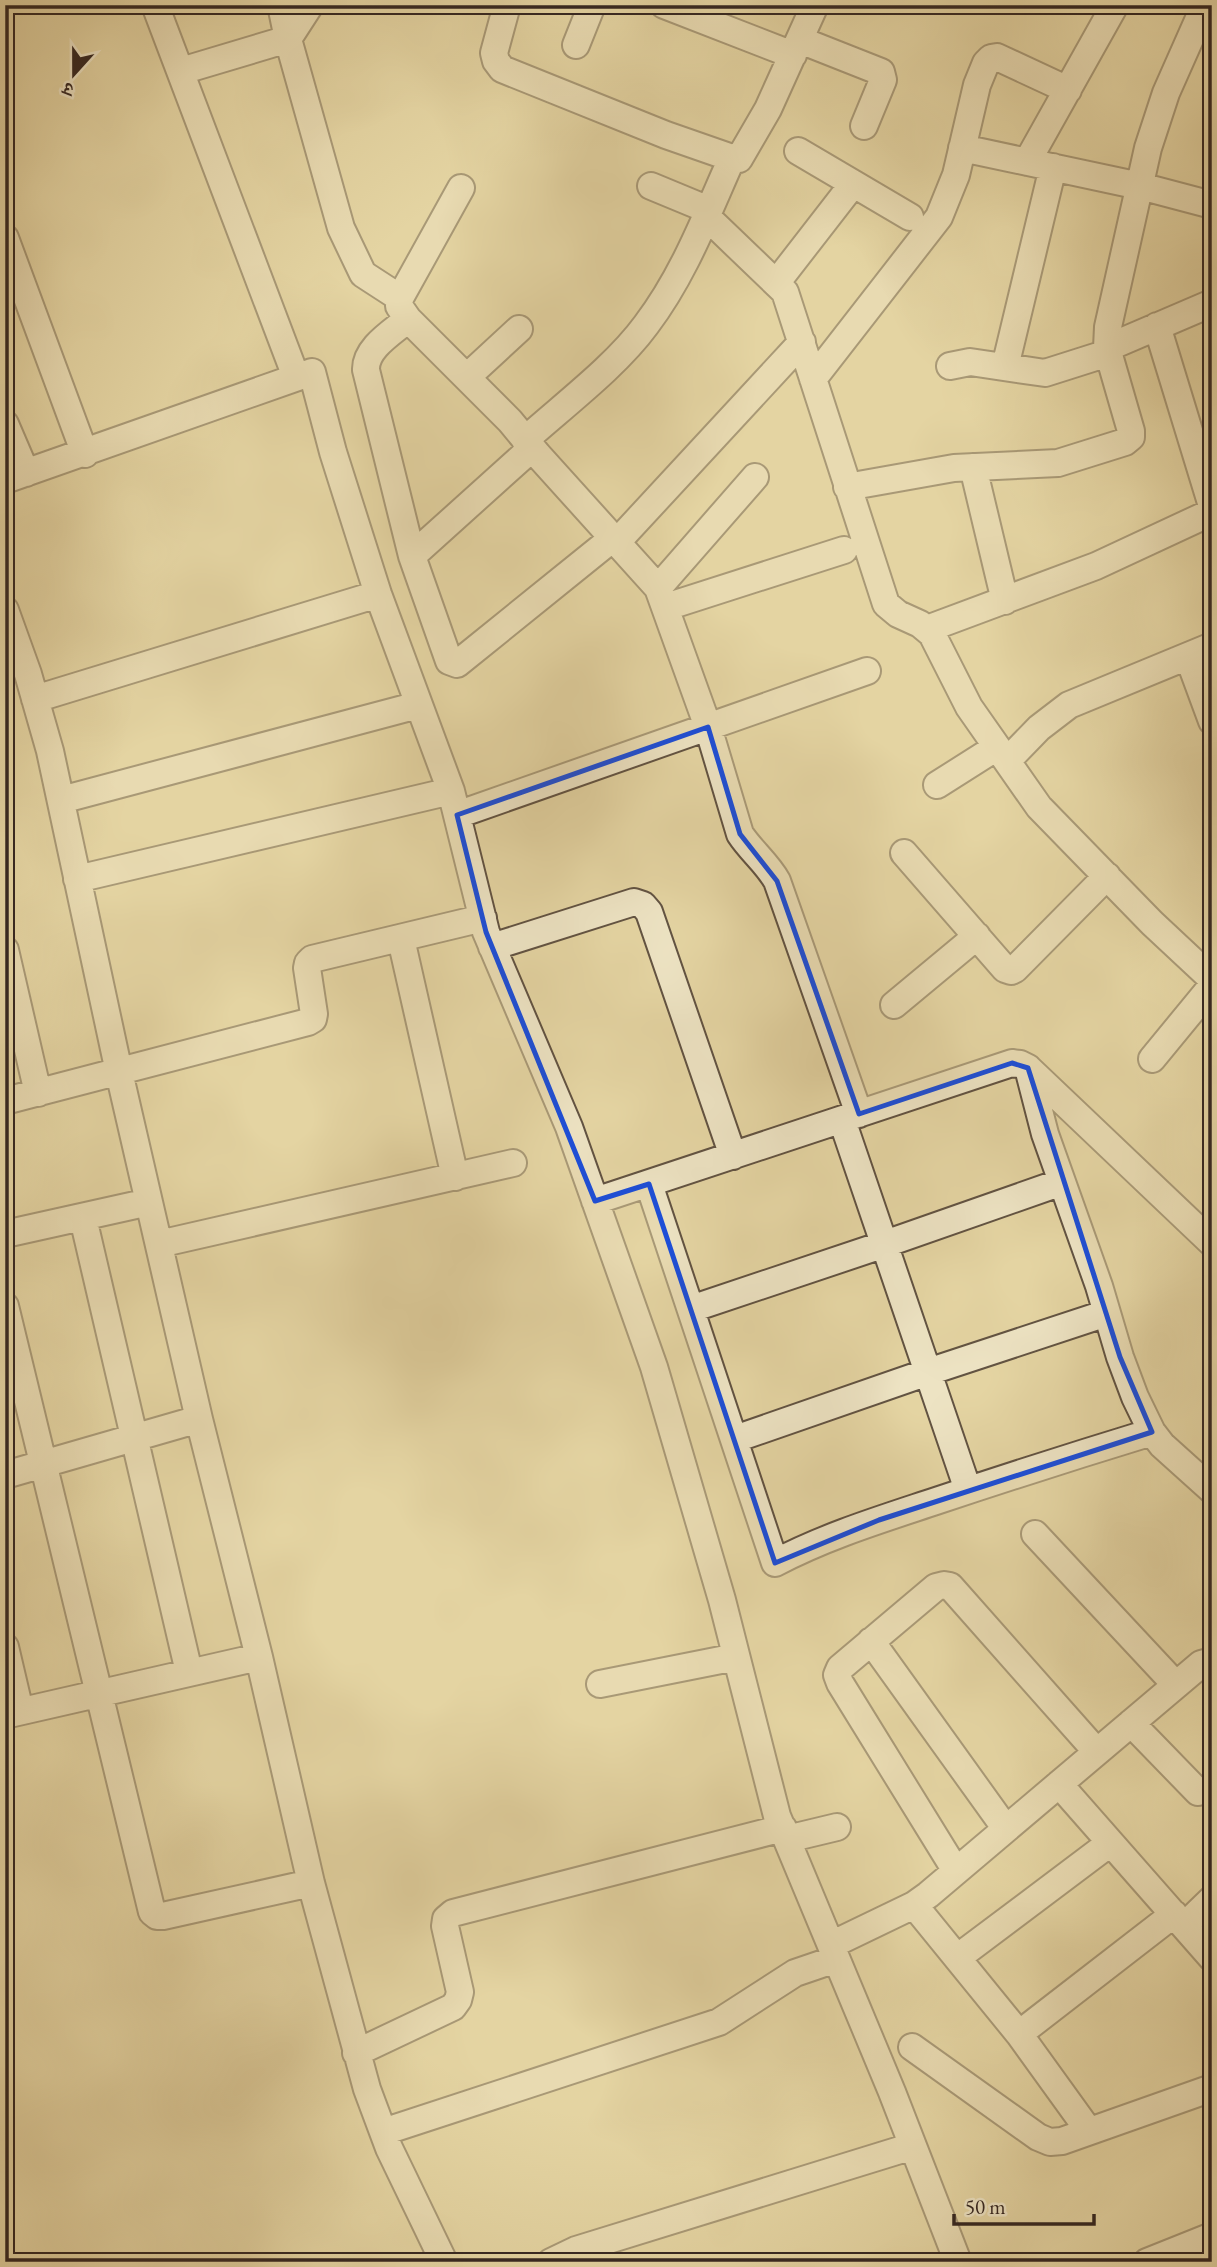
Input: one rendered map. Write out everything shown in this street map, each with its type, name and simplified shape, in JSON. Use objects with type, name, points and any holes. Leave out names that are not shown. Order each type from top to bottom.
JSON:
[{"type":"street","points":[[155,5],[296,377]]},
{"type":"street","points":[[281,5],[341,228],[363,274],[404,308],[615,540],[662,598],[708,727],[740,834],[747,846],[769,867],[777,881],[851,1117],[885,1244],[968,1490]]},
{"type":"street","points":[[181,71],[288,39],[310,5]]},
{"type":"street","points":[[507,5],[494,53],[502,69],[732,159],[740,159],[744,154],[768,109],[815,5]]},
{"type":"street","points":[[576,45],[592,5]]},
{"type":"street","points":[[664,5],[796,48],[881,72],[883,80],[863,126]]},
{"type":"street","points":[[1027,162],[1115,5]]},
{"type":"street","points":[[847,487],[954,468],[1058,463],[1125,442],[1131,437],[1108,350],[1108,327],[1148,148],[1166,93],[1205,5]]},
{"type":"street","points":[[813,379],[939,217],[956,175],[974,97],[990,58],[997,57],[1068,90]]},
{"type":"street","points":[[962,148],[1140,186],[1212,205]]},
{"type":"street","points":[[798,151],[910,216]]},
{"type":"street","points":[[412,556],[626,349],[646,326],[679,276],[732,159]]},
{"type":"street","points":[[1005,367],[1053,167]]},
{"type":"street","points":[[777,282],[853,184]]},
{"type":"street","points":[[650,186],[707,213],[785,292],[886,604],[932,634],[969,707],[1034,801],[1212,979]]},
{"type":"street","points":[[461,188],[404,308],[366,363],[412,556],[449,661],[457,664],[615,540],[802,342]]},
{"type":"street","points":[[5,238],[85,454]]},
{"type":"street","points":[[950,366],[970,362],[1045,373],[1108,350],[1157,326],[1209,312]]},
{"type":"street","points":[[1157,326],[1212,506]]},
{"type":"street","points":[[467,377],[519,329]]},
{"type":"street","points":[[5,424],[15,477],[312,372],[333,452],[379,594],[454,803],[492,947],[569,1127],[653,1367],[736,1657],[778,1816],[958,2262]]},
{"type":"street","points":[[973,467],[1005,601]]},
{"type":"street","points":[[662,598],[755,477]]},
{"type":"street","points":[[927,629],[1096,566],[1212,512]]},
{"type":"street","points":[[662,598],[844,550]]},
{"type":"street","points":[[23,684],[379,594]]},
{"type":"street","points":[[5,610],[23,684],[61,800],[119,1072],[199,1419],[260,1657],[311,1883],[356,2053],[383,2132],[444,2262]]},
{"type":"street","points":[[937,785],[1002,754],[1069,705],[1200,651],[1212,721]]},
{"type":"street","points":[[77,880],[454,803],[708,727],[867,671]]},
{"type":"street","points":[[61,800],[418,705]]},
{"type":"street","points":[[904,853],[1005,969],[1011,971],[1107,876]]},
{"type":"street","points":[[492,947],[634,902],[643,905],[649,912],[733,1156]]},
{"type":"street","points":[[5,1101],[308,1022],[313,1019],[314,1014],[307,968],[312,959],[483,918]]},
{"type":"street","points":[[894,1005],[977,936]]},
{"type":"street","points":[[401,939],[455,1177]]},
{"type":"street","points":[[5,950],[38,1093]]},
{"type":"street","points":[[1153,1059],[1212,986]]},
{"type":"street","points":[[595,1202],[1012,1063],[1027,1068],[1212,1243]]},
{"type":"street","points":[[1027,1068],[1045,1134],[1135,1397],[1152,1432],[1212,1490]]},
{"type":"street","points":[[159,1244],[513,1163]]},
{"type":"street","points":[[691,1310],[1062,1182]]},
{"type":"street","points":[[649,1184],[775,1563],[797,1551],[879,1520],[1152,1432]]},
{"type":"street","points":[[5,1234],[149,1202]]},
{"type":"street","points":[[83,1218],[188,1672]]},
{"type":"street","points":[[5,1306],[152,1912],[163,1916],[311,1883]]},
{"type":"street","points":[[735,1439],[1107,1313]]},
{"type":"street","points":[[5,1475],[199,1419]]},
{"type":"street","points":[[1035,1534],[1177,1685]]},
{"type":"street","points":[[956,1871],[837,1675],[840,1668],[871,1641],[936,1587],[950,1586],[1097,1752]]},
{"type":"street","points":[[871,1641],[1006,1829]]},
{"type":"street","points":[[5,1647],[13,1713],[260,1657]]},
{"type":"street","points":[[600,1684],[736,1657]]},
{"type":"street","points":[[383,2132],[719,2022],[795,1973],[914,1905],[1201,1664],[1212,1661]]},
{"type":"street","points":[[1131,1723],[1198,1792]]},
{"type":"street","points":[[1059,1784],[1212,1958]]},
{"type":"street","points":[[356,2053],[453,2007],[458,2000],[460,1992],[445,1926],[446,1919],[453,1913],[785,1834],[837,1827]]},
{"type":"street","points":[[957,1958],[1110,1843]]},
{"type":"street","points":[[1019,2034],[1212,1899]]},
{"type":"street","points":[[914,1905],[1019,2034],[1089,2131]]},
{"type":"street","points":[[912,2048],[1038,2137],[1050,2142],[1062,2141],[1212,2088]]},
{"type":"street","points":[[551,2262],[576,2250],[913,2146]]},
{"type":"street","points":[[1147,2262],[1212,2236]]},
{"type":"highlighted area","points":[[708,727],[740,834],[777,881],[859,1114],[1012,1063],[1028,1068],[1120,1357],[1152,1432],[879,1520],[775,1563],[649,1184],[595,1201],[486,932],[457,815]]}]
